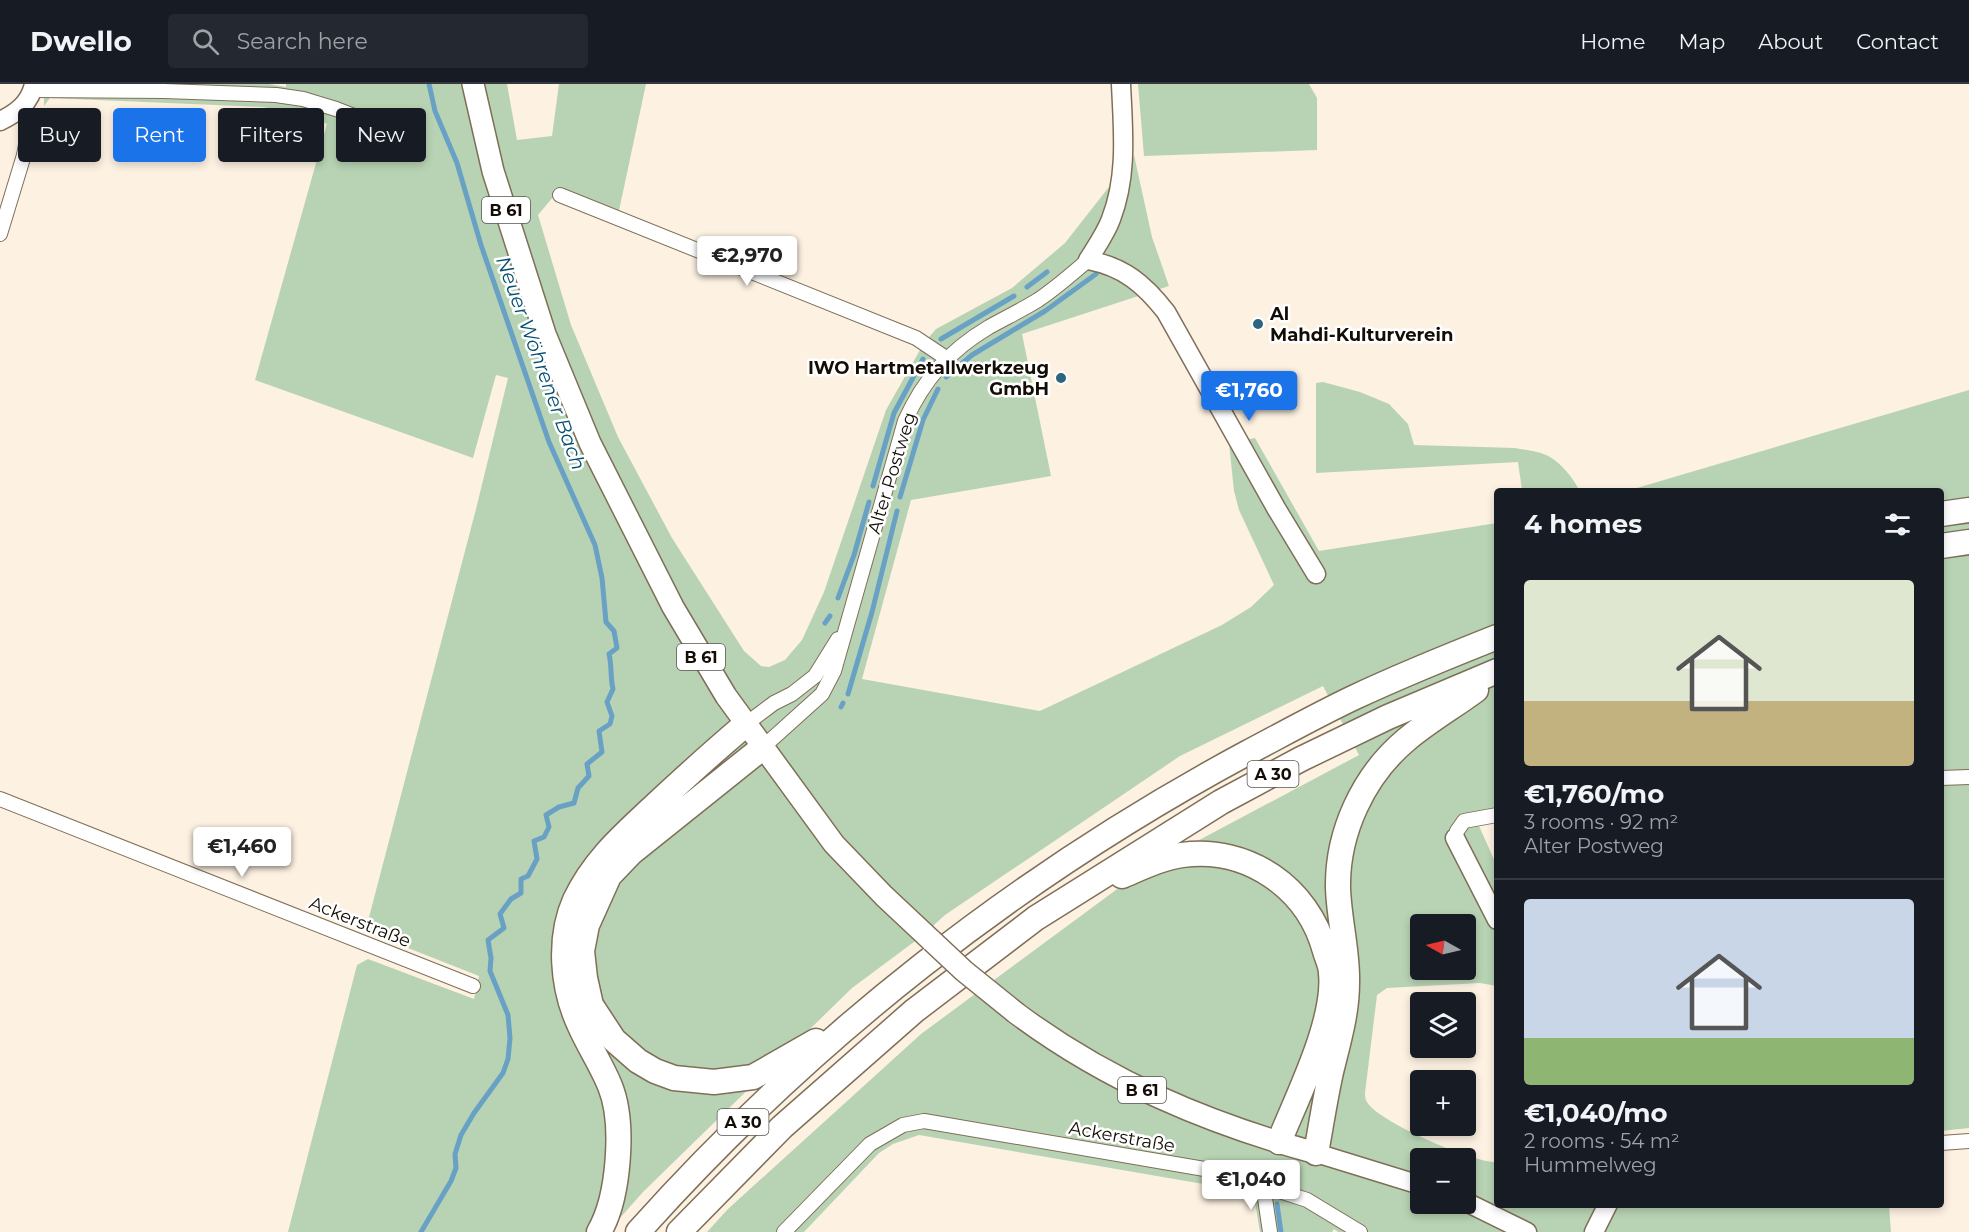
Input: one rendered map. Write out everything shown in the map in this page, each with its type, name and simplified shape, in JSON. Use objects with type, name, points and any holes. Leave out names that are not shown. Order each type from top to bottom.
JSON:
[{"type":"highway","points":[[1944,514],[1969,510]]},
{"type":"highway","points":[[1944,546],[1969,542]]},
{"type":"highway","name":"A 30","points":[[638,1232],[681,1183],[768,1098],[855,1019],[1006,902],[1090,845],[1199,779],[1353,698],[1494,638]]},
{"type":"highway","name":"A 30","points":[[679,1232],[782,1127],[914,1011],[1036,918],[1211,808],[1301,759],[1388,717],[1494,672]]},
{"type":"highway","points":[[1316,1153],[1330,1074],[1346,1007],[1347,981],[1339,917],[1338,885],[1342,849],[1351,815],[1373,774],[1405,740],[1494,678]]},
{"type":"highway","points":[[599,1232],[607,1219],[618,1167],[617,1126],[611,1088],[579,1025],[569,999],[564,964],[566,933],[575,902],[591,873],[611,846],[696,766],[746,724]]},
{"type":"highway","points":[[762,748],[631,854],[609,876],[587,925],[582,951],[591,1005],[614,1040],[647,1066],[674,1078],[714,1083],[753,1077],[855,1019]]},
{"type":"highway","points":[[1062,902],[1152,863],[1182,855],[1221,856],[1260,868],[1280,881],[1302,902],[1321,937],[1331,973],[1328,1012],[1314,1057],[1279,1142]]},
{"type":"main road","name":"B 61","points":[[473,84],[493,171],[545,334],[590,443],[673,608],[699,654],[762,748],[834,844],[884,896],[964,971],[1052,1040],[1142,1090],[1209,1120],[1316,1153]]},
{"type":"street","name":"Alter Postweg","points":[[762,748],[822,694],[834,671],[905,421],[916,396],[946,358],[987,328],[1036,301],[1065,281],[1088,260],[1111,221],[1121,188],[1123,171],[1121,84]]},
{"type":"street","points":[[0,121],[29,100],[33,87],[276,95],[303,99],[336,109]]},
{"type":"street","points":[[0,234],[24,155],[30,124],[22,106]]},
{"type":"street","points":[[560,195],[916,338],[946,358]]},
{"type":"street","points":[[1088,260],[1108,264],[1125,273],[1150,291],[1166,312],[1276,508],[1316,574]]},
{"type":"street","name":"Alter Postweg","points":[[746,724],[774,703],[792,694],[814,676],[847,625]]},
{"type":"street","points":[[1944,778],[1969,777]]},
{"type":"street","name":"Ackerstraße","points":[[0,799],[473,986]]},
{"type":"street","points":[[1494,816],[1464,821],[1456,831],[1455,838],[1494,914]]},
{"type":"street","name":"Ackerstraße","points":[[784,1232],[870,1144],[903,1125],[924,1121],[1222,1172],[1307,1200],[1360,1232]]},
{"type":"street","points":[[1944,1143],[1969,1141]]},
{"type":"street","points":[[1316,1153],[1410,1182]]},
{"type":"street","points":[[1263,1185],[1270,1232]]},
{"type":"street","points":[[1476,1207],[1527,1232]]},
{"type":"street","points":[[1594,1232],[1606,1208]]},
{"type":"green space","points":[[44,84],[269,84],[286,87],[286,84],[507,84],[517,140],[552,136],[559,84],[646,84],[617,220],[554,196],[538,215],[571,325],[618,437],[672,538],[744,651],[761,666],[769,667],[785,660],[802,640],[824,592],[886,410],[924,343],[936,329],[1012,288],[1065,243],[1134,155],[1152,237],[1169,286],[1022,334],[1051,476],[911,500],[862,679],[1040,711],[1222,625],[1251,607],[1274,585],[1239,510],[1234,491],[1229,443],[1255,438],[1319,551],[1494,523],[1494,812],[1474,815],[1494,859],[1494,985],[1480,983],[1387,988],[1377,995],[1365,1093],[1366,1101],[1375,1110],[1410,1131],[1410,1136],[1420,1136],[1447,1148],[1410,1148],[1410,1214],[1476,1214],[1476,1158],[1494,1162],[1494,1208],[1889,1208],[1891,1232],[1338,1232],[1334,1229],[1332,1232],[1260,1232],[1255,1202],[1244,1191],[919,1135],[893,1144],[879,1153],[804,1232],[707,1232],[728,1209],[921,1034],[1143,870],[1359,755],[1323,686],[1180,756],[945,915],[922,936],[852,988],[643,1192],[612,1227],[590,1232],[288,1232],[357,965],[368,959],[474,999],[479,976],[375,935],[368,921],[508,378],[496,375],[473,458],[255,380],[316,162],[324,162],[324,135],[327,124],[324,122],[324,108],[50,98],[44,106]]},
{"type":"green space","points":[[1138,84],[1309,84],[1317,98],[1317,150],[1144,156]]},
{"type":"green space","points":[[1323,382],[1360,392],[1389,404],[1408,424],[1414,445],[1515,448],[1537,452],[1558,463],[1571,476],[1578,488],[1522,488],[1518,462],[1316,473],[1316,383]]},
{"type":"green space","points":[[1969,390],[1969,1128],[1944,1131],[1944,488],[1637,488]]},
{"type":"waterway","name":"Neuer Wöhrener Bach","points":[[421,1232],[451,1181],[456,1168],[455,1154],[461,1135],[503,1073],[508,1059],[510,1038],[508,1015],[490,971],[491,958],[488,940],[504,928],[500,914],[511,899],[521,893],[521,879],[528,876],[537,859],[534,841],[544,837],[549,827],[546,815],[559,807],[574,803],[578,788],[589,776],[587,764],[602,752],[599,731],[610,724],[612,716],[607,702],[613,689],[609,654],[617,648],[614,631],[606,622],[602,578],[595,545],[549,442],[481,245],[457,163],[435,111],[429,84]]},
{"type":"waterway","points":[[1027,287],[1047,272]]},
{"type":"waterway","points":[[946,377],[972,355],[1045,311],[1096,274]]},
{"type":"waterway","points":[[941,339],[1014,296]]},
{"type":"waterway","points":[[873,486],[894,413],[923,359]]},
{"type":"waterway","points":[[900,497],[923,420],[938,389]]},
{"type":"waterway","points":[[838,598],[854,555],[869,502]]},
{"type":"waterway","points":[[848,694],[872,612],[897,511]]},
{"type":"waterway","points":[[825,623],[830,616]]},
{"type":"waterway","points":[[841,707],[843,703]]},
{"type":"waterway","points":[[1277,1204],[1281,1232]]},
{"type":"place","name":"Al Mahdi-Kulturverein","points":[[1258,324]]},
{"type":"place","name":"IWO Hartmetallwerkzeug GmbH","points":[[1061,378]]}]
